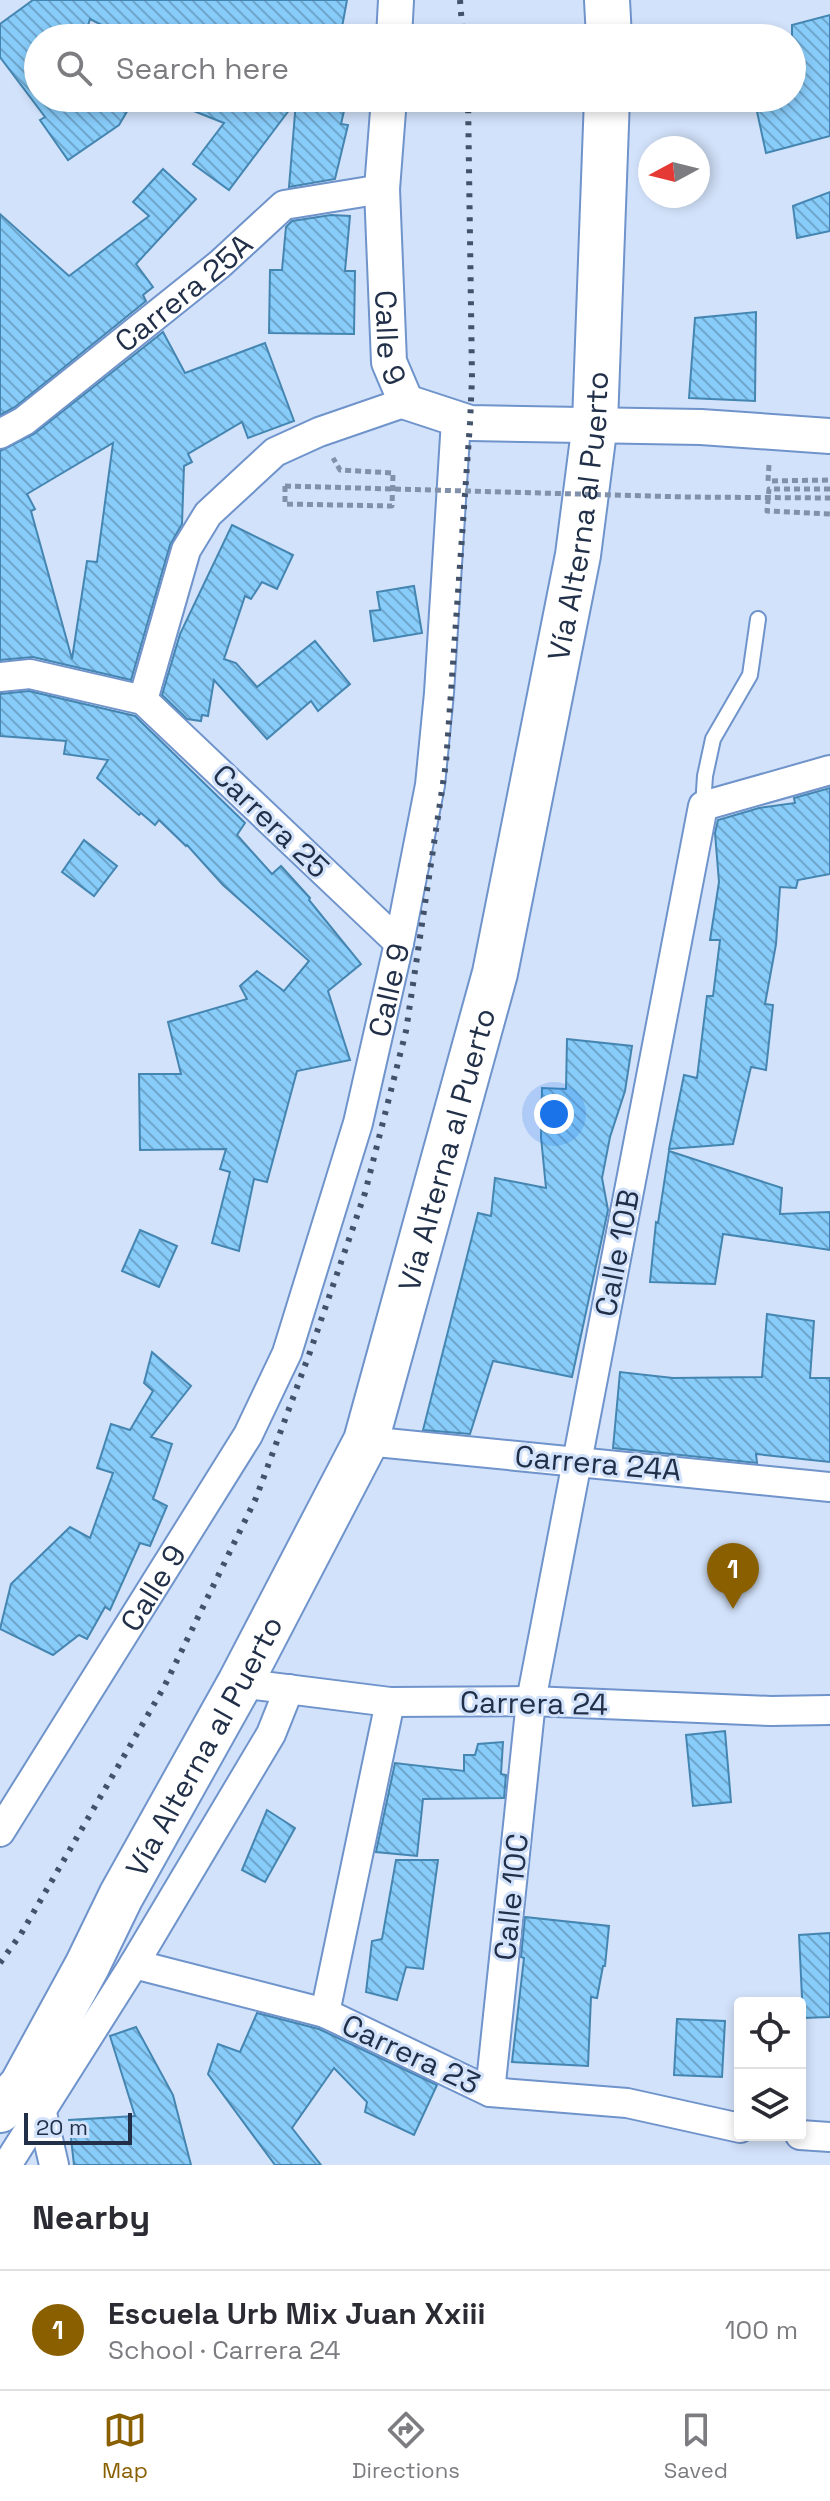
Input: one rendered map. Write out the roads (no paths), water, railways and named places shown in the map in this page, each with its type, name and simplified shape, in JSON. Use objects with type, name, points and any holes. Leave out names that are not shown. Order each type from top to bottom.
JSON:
[{"type":"main road","points":[[607,0],[608,24]]},
{"type":"main road","name":"Vía Alterna al Puerto","points":[[21,2112],[22,2085],[121,1896],[240,1683],[366,1441],[495,973],[578,555],[595,423],[606,112]]},
{"type":"street","points":[[395,24],[396,0]]},
{"type":"street","name":"Calle 9","points":[[0,1832],[248,1435],[287,1353],[358,1123],[399,943],[430,785],[439,693],[456,420],[406,402],[389,362],[382,189],[388,112]]},
{"type":"street","name":"Carrera 25A","points":[[0,434],[24,421],[220,264],[284,205],[382,189]]},
{"type":"street","points":[[0,677],[30,674],[143,700],[186,550],[208,514],[275,452],[319,432],[406,402]]},
{"type":"street","points":[[456,420],[470,423],[701,427],[830,436]]},
{"type":"street","name":"Carrera 25","points":[[143,700],[399,943]]},
{"type":"street","points":[[703,806],[830,770]]},
{"type":"street","name":"Calle 10B","points":[[531,1701],[703,806]]},
{"type":"street","name":"Carrera 24A","points":[[366,1441],[830,1487]]},
{"type":"street","name":"Carrera 24","points":[[240,1683],[390,1702],[531,1701],[771,1711],[830,1710]]},
{"type":"street","points":[[7,2165],[21,2112],[134,1964],[271,1734],[289,1689]]},
{"type":"street","name":"Calle 10C","points":[[490,2092],[531,1701]]},
{"type":"street","points":[[325,2013],[390,1702]]},
{"type":"street","name":"Carrera 23","points":[[134,1964],[325,2013],[490,2092],[627,2103],[734,2127]]},
{"type":"street","points":[[21,2112],[54,2165]]},
{"type":"street","points":[[806,2135],[830,2137]]},
{"type":"lane","points":[[703,806],[705,776],[713,739],[750,675],[758,619]]},
{"type":"railway","points":[[460,0],[462,24]]},
{"type":"railway","points":[[0,1963],[21,1934],[164,1687],[256,1498],[365,1193],[406,1031],[446,763],[470,423],[468,112]]},
{"type":"place","name":"Escuela Urb Mix Juan Xxiii","points":[[733,1609]]}]
